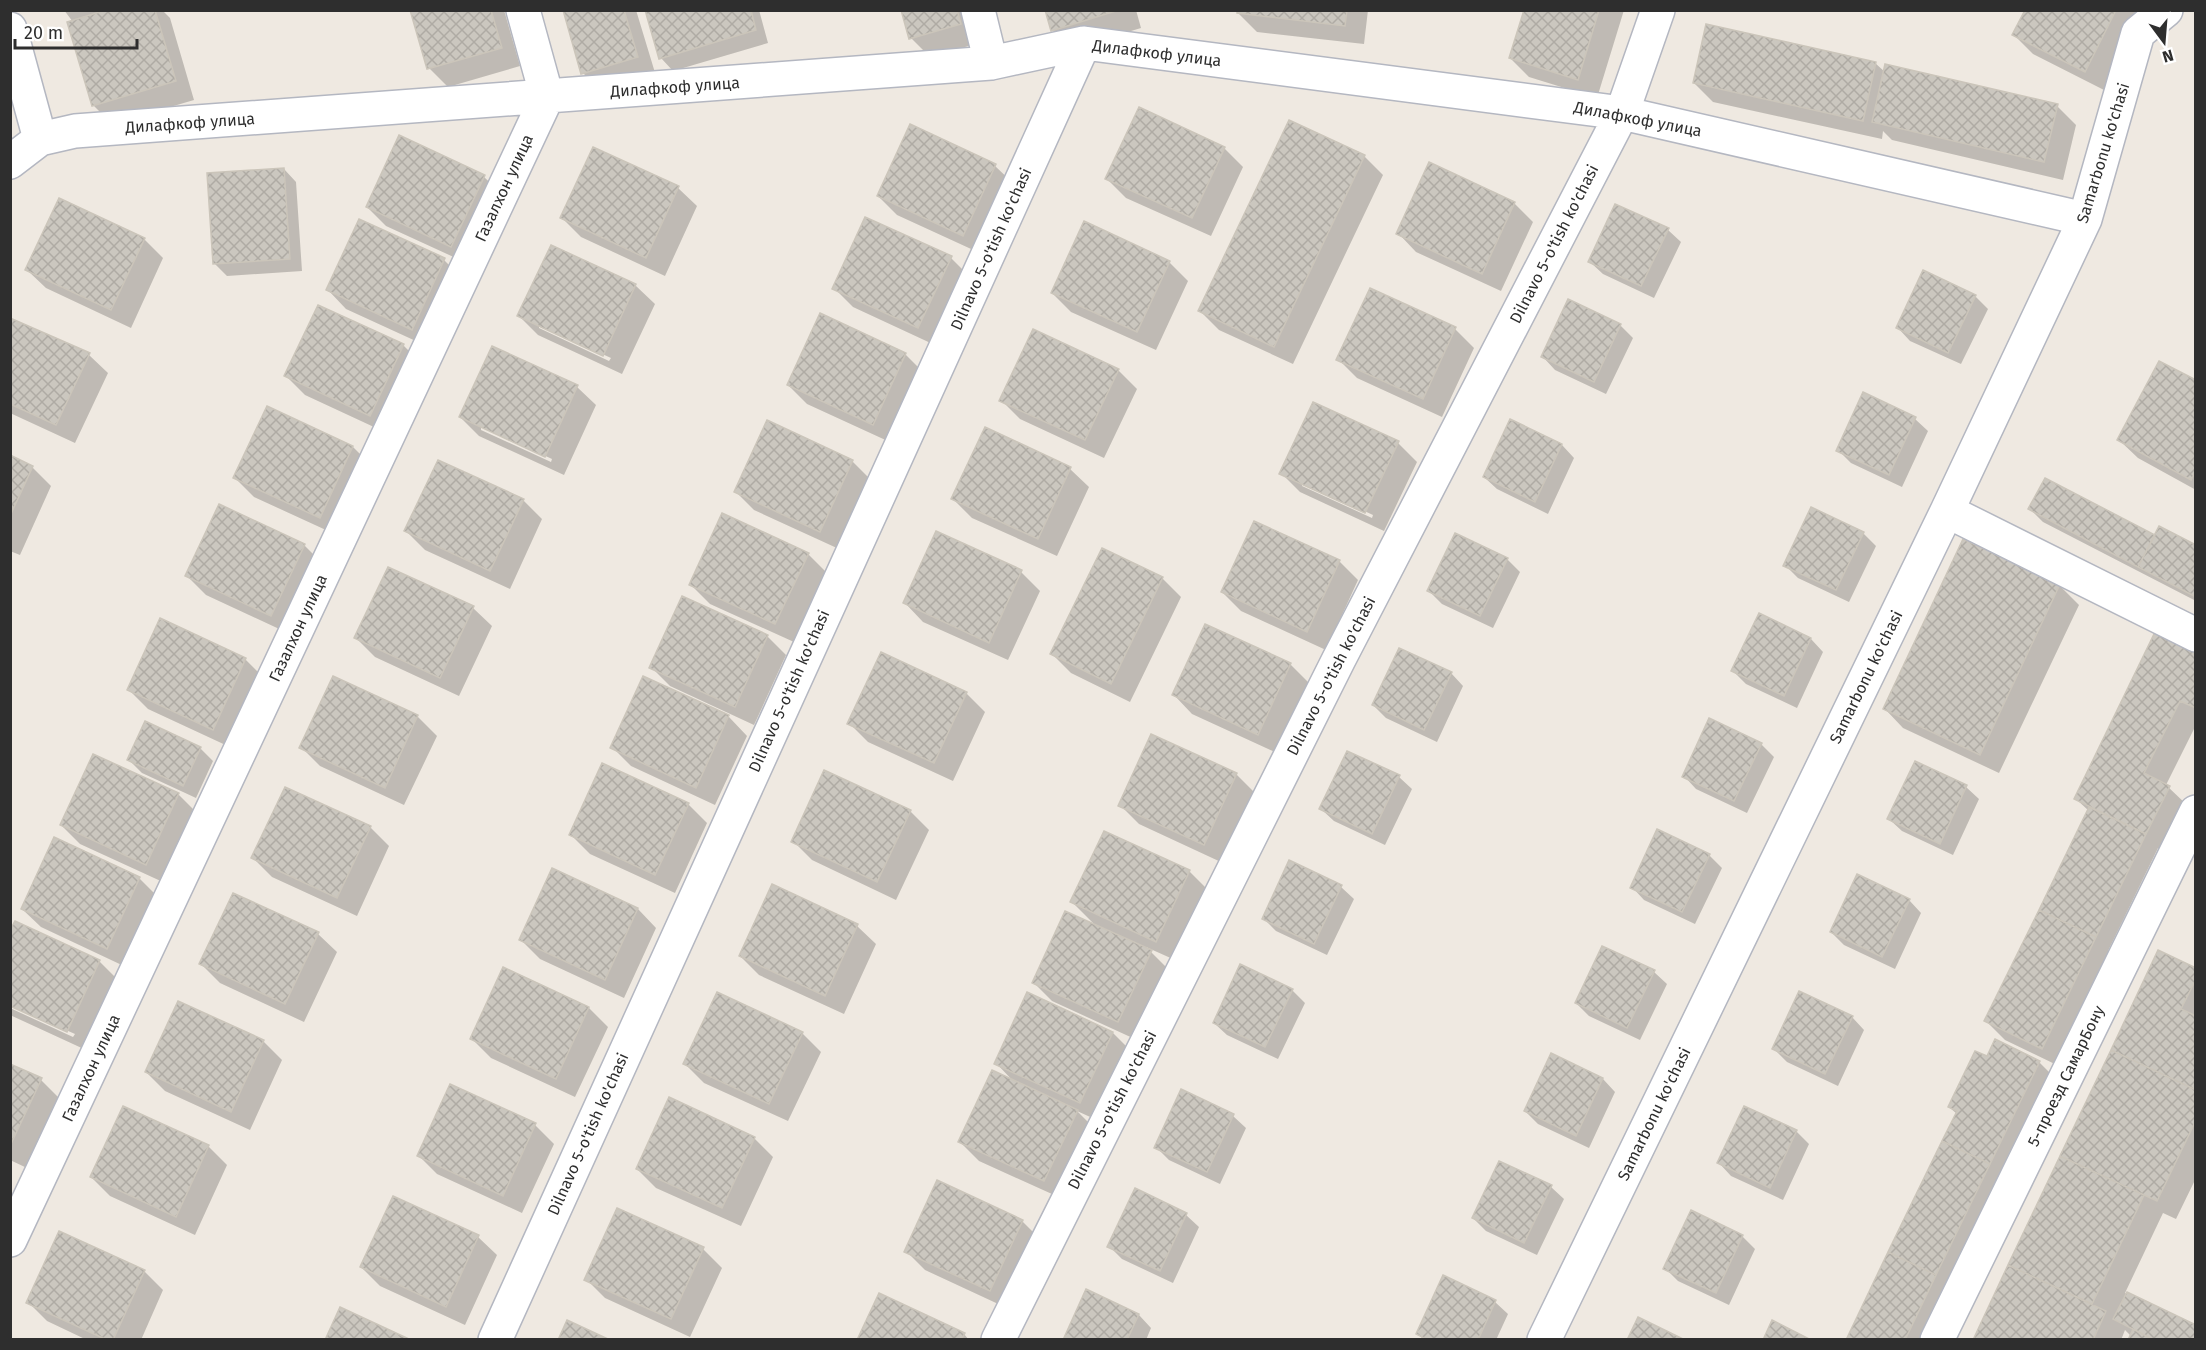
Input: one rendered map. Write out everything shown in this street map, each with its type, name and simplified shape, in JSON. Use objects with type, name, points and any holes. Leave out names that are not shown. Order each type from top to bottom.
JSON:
[{"type":"street","points":[[523,10],[547,97]]},
{"type":"street","points":[[978,10],[991,63]]},
{"type":"street","name":"Dilnavo 5-o'tish ko'chasi","points":[[998,1340],[1339,659],[1622,113],[1658,10]]},
{"type":"street","name":"Samarbonu ko'chasi","points":[[1544,1340],[1947,511],[2085,219],[2138,33],[2166,10]]},
{"type":"street","points":[[10,29],[40,139],[10,162]]},
{"type":"street","name":"Дилафкоф улица","points":[[40,139],[75,131],[991,63],[1084,44],[1622,113],[2085,219]]},
{"type":"street","name":"Dilnavo 5-o'tish ko'chasi","points":[[495,1340],[1084,44]]},
{"type":"street","name":"Газалхон улица","points":[[10,1240],[547,97]]},
{"type":"street","points":[[1947,511],[2196,636]]},
{"type":"street","name":"5-проезд СамарБону","points":[[1936,1340],[2196,812]]},
{"type":"building","points":[[106,10],[155,10],[176,81],[92,106],[67,22]]},
{"type":"building","points":[[410,10],[491,10],[502,48],[427,69]]},
{"type":"building","points":[[563,10],[624,10],[638,57],[581,74]]},
{"type":"building","points":[[645,10],[751,10],[756,30],[659,59]]},
{"type":"building","points":[[901,10],[957,10],[961,24],[909,39]]},
{"type":"building","points":[[1045,10],[1119,10],[1051,31]]},
{"type":"building","points":[[1237,10],[1347,10],[1345,26],[1237,13]]},
{"type":"building","points":[[1524,10],[1599,10],[1578,80],[1509,58]]},
{"type":"building","points":[[2025,10],[2116,10],[2085,72],[2012,35]]},
{"type":"building","points":[[1706,24],[1876,62],[1863,121],[1693,83]]},
{"type":"building","points":[[1885,64],[2058,104],[2044,162],[1872,122]]},
{"type":"building","points":[[1139,107],[1225,147],[1192,218],[1105,179]]},
{"type":"building","points":[[1289,120],[1365,155],[1274,347],[1198,311]]},
{"type":"building","points":[[910,124],[996,164],[963,236],[877,196]]},
{"type":"building","points":[[399,135],[485,175],[451,247],[366,207]]},
{"type":"building","points":[[593,147],[679,186],[646,258],[560,218]]},
{"type":"building","points":[[1429,162],[1515,202],[1482,274],[1396,234]]},
{"type":"building","points":[[284,168],[290,259],[213,264],[207,173]]},
{"type":"building","points":[[59,198],[145,238],[111,310],[25,270]]},
{"type":"building","points":[[1615,204],[1669,228],[1641,286],[1588,262]]},
{"type":"building","points":[[865,217],[952,256],[918,328],[832,289]]},
{"type":"building","points":[[359,219],[445,258],[412,330],[326,290]]},
{"type":"building","points":[[1084,221],[1170,261],[1137,332],[1051,293]]},
{"type":"building","points":[[551,245],[636,284],[603,356],[517,316]]},
{"type":"building","points":[[1923,270],[1976,295],[1948,353],[1896,328]]},
{"type":"building","points":[[1370,288],[1456,327],[1423,399],[1336,360]]},
{"type":"building","points":[[1568,299],[1621,324],[1594,382],[1541,357]]},
{"type":"building","points":[[318,305],[404,344],[370,416],[284,376]]},
{"type":"building","points":[[820,313],[906,353],[873,425],[787,385]]},
{"type":"building","points":[[10,318],[90,353],[56,425],[10,404]]},
{"type":"building","points":[[1033,329],[1119,369],[1085,440],[999,401]]},
{"type":"building","points":[[492,346],[578,385],[545,457],[459,417]]},
{"type":"building","points":[[2159,361],[2196,380],[2196,471],[2191,480],[2117,440]]},
{"type":"building","points":[[1863,392],[1916,417],[1889,475],[1836,451]]},
{"type":"building","points":[[1313,402],[1399,441],[1365,513],[1279,474]]},
{"type":"building","points":[[267,406],[353,446],[320,518],[233,478]]},
{"type":"building","points":[[1510,419],[1562,444],[1535,502],[1483,477]]},
{"type":"building","points":[[767,420],[853,460],[820,532],[734,492]]},
{"type":"building","points":[[985,427],[1071,467],[1038,539],[951,499]]},
{"type":"building","points":[[10,455],[33,466],[10,516]]},
{"type":"building","points":[[438,460],[524,499],[490,571],[404,531]]},
{"type":"building","points":[[2045,478],[2155,535],[2138,567],[2028,509]]},
{"type":"building","points":[[219,504],[305,544],[271,616],[185,576]]},
{"type":"building","points":[[1811,507],[1864,532],[1836,590],[1783,566]]},
{"type":"building","points":[[722,513],[809,553],[775,624],[689,585]]},
{"type":"building","points":[[1254,521],[1340,560],[1307,632],[1221,592]]},
{"type":"building","points":[[2159,526],[2196,545],[2196,597],[2138,567]]},
{"type":"building","points":[[936,531],[1022,570],[989,643],[903,603]]},
{"type":"building","points":[[1455,533],[1508,558],[1480,616],[1427,591]]},
{"type":"building","points":[[1963,539],[2060,584],[1980,755],[1883,709]]},
{"type":"building","points":[[1102,548],[1163,577],[1111,684],[1050,654]]},
{"type":"building","points":[[388,567],[474,606],[440,678],[354,638]]},
{"type":"building","points":[[682,596],[768,635],[735,707],[649,668]]},
{"type":"building","points":[[1759,613],[1811,638],[1784,696],[1731,671]]},
{"type":"building","points":[[160,618],[246,658],[213,730],[127,690]]},
{"type":"building","points":[[1205,624],[1291,663],[1258,735],[1172,695]]},
{"type":"building","points":[[2155,632],[2196,651],[2196,708],[2180,701],[2144,773],[2170,786],[2146,834],[2074,799]]},
{"type":"building","points":[[1399,648],[1452,672],[1424,730],[1372,705]]},
{"type":"building","points":[[881,652],[967,692],[934,763],[847,724]]},
{"type":"building","points":[[333,676],[418,715],[385,788],[299,748]]},
{"type":"building","points":[[643,676],[729,715],[696,788],[610,748]]},
{"type":"building","points":[[1709,718],[1762,743],[1734,801],[1682,777]]},
{"type":"building","points":[[145,721],[201,747],[183,786],[127,760]]},
{"type":"building","points":[[1151,734],[1237,773],[1204,845],[1118,806]]},
{"type":"building","points":[[1347,751],[1400,775],[1372,834],[1319,809]]},
{"type":"building","points":[[93,754],[179,793],[146,865],[60,825]]},
{"type":"building","points":[[1915,761],[1967,785],[1940,844],[1887,819]]},
{"type":"building","points":[[602,763],[689,803],[655,875],[569,835]]},
{"type":"building","points":[[824,770],[911,810],[877,882],[791,842]]},
{"type":"building","points":[[285,787],[371,826],[337,898],[251,858]]},
{"type":"building","points":[[2089,807],[2146,834],[2096,937],[2039,910]]},
{"type":"building","points":[[1657,829],[1710,854],[1682,912],[1630,888]]},
{"type":"building","points":[[1104,831],[1190,870],[1156,942],[1070,902]]},
{"type":"building","points":[[54,837],[140,877],[107,949],[21,909]]},
{"type":"building","points":[[1289,860],[1342,885],[1314,944],[1262,919]]},
{"type":"building","points":[[552,868],[638,908],[605,980],[519,940]]},
{"type":"building","points":[[1857,874],[1910,899],[1882,957],[1830,932]]},
{"type":"building","points":[[772,884],[858,924],[825,996],[739,956]]},
{"type":"building","points":[[233,893],[319,932],[285,1004],[199,964]]},
{"type":"building","points":[[2039,910],[2096,937],[2042,1049],[1984,1021]]},
{"type":"building","points":[[1065,911],[1152,950],[1118,1022],[1032,983]]},
{"type":"building","points":[[15,921],[100,960],[67,1032],[10,1006],[10,930]]},
{"type":"building","points":[[1602,946],[1655,970],[1627,1028],[1575,1003]]},
{"type":"building","points":[[2158,950],[2196,968],[2196,979],[2181,1009],[2196,1016],[2196,1090],[2111,1050]]},
{"type":"building","points":[[1240,964],[1293,989],[1265,1047],[1213,1023]]},
{"type":"building","points":[[503,967],[589,1007],[556,1079],[470,1039]]},
{"type":"building","points":[[1799,991],[1853,1016],[1825,1074],[1772,1049]]},
{"type":"building","points":[[717,992],[803,1032],[769,1104],[683,1064]]},
{"type":"building","points":[[1027,992],[1113,1032],[1080,1103],[994,1064]]},
{"type":"building","points":[[178,1001],[264,1040],[231,1112],[145,1072]]},
{"type":"building","points":[[1995,1039],[2040,1061],[1990,1164],[1942,1141],[1957,1111],[1948,1107],[1975,1051],[1987,1056]]},
{"type":"building","points":[[2111,1050],[2196,1090],[2196,1120],[2157,1201],[2060,1156]]},
{"type":"building","points":[[1551,1053],[1603,1078],[1576,1136],[1524,1111]]},
{"type":"building","points":[[10,1064],[42,1078],[10,1146]]},
{"type":"building","points":[[992,1070],[1078,1110],[1044,1181],[958,1142]]},
{"type":"building","points":[[450,1084],[536,1123],[503,1196],[417,1156]]},
{"type":"building","points":[[1181,1089],[1234,1114],[1207,1172],[1154,1148]]},
{"type":"building","points":[[669,1097],[755,1137],[722,1208],[636,1169]]},
{"type":"building","points":[[123,1106],[209,1145],[176,1217],[90,1177]]},
{"type":"building","points":[[1744,1106],[1797,1130],[1770,1188],[1717,1163]]},
{"type":"building","points":[[1942,1141],[1990,1164],[1936,1275],[1888,1252]]},
{"type":"building","points":[[2060,1156],[2144,1195],[2092,1304],[2008,1265]]},
{"type":"building","points":[[1499,1161],[1552,1185],[1524,1243],[1472,1218]]},
{"type":"building","points":[[937,1180],[1023,1220],[990,1291],[904,1252]]},
{"type":"building","points":[[1135,1188],[1187,1213],[1160,1271],[1107,1247]]},
{"type":"building","points":[[393,1196],[479,1235],[446,1307],[360,1267]]},
{"type":"building","points":[[617,1208],[704,1247],[671,1319],[584,1280]]},
{"type":"building","points":[[1691,1210],[1743,1235],[1716,1293],[1663,1269]]},
{"type":"building","points":[[59,1231],[145,1270],[113,1340],[107,1340],[26,1303]]},
{"type":"building","points":[[1888,1252],[1936,1275],[1905,1340],[1846,1340]]},
{"type":"building","points":[[2008,1265],[2106,1311],[2093,1340],[1973,1340]]},
{"type":"building","points":[[1443,1275],[1496,1300],[1478,1340],[1428,1340],[1416,1334]]},
{"type":"building","points":[[1086,1289],[1139,1314],[1127,1340],[1063,1340]]},
{"type":"building","points":[[2127,1292],[2196,1325],[2196,1340],[2154,1340],[2113,1319]]},
{"type":"building","points":[[879,1293],[965,1333],[961,1340],[857,1340]]},
{"type":"building","points":[[340,1307],[411,1340],[325,1340]]},
{"type":"building","points":[[1638,1317],[1685,1340],[1627,1340]]},
{"type":"building","points":[[567,1320],[610,1340],[558,1340]]},
{"type":"building","points":[[1772,1320],[1811,1340],[1763,1340]]},
{"type":"building","points":[[2133,1329],[2154,1340],[2128,1340]]}]
